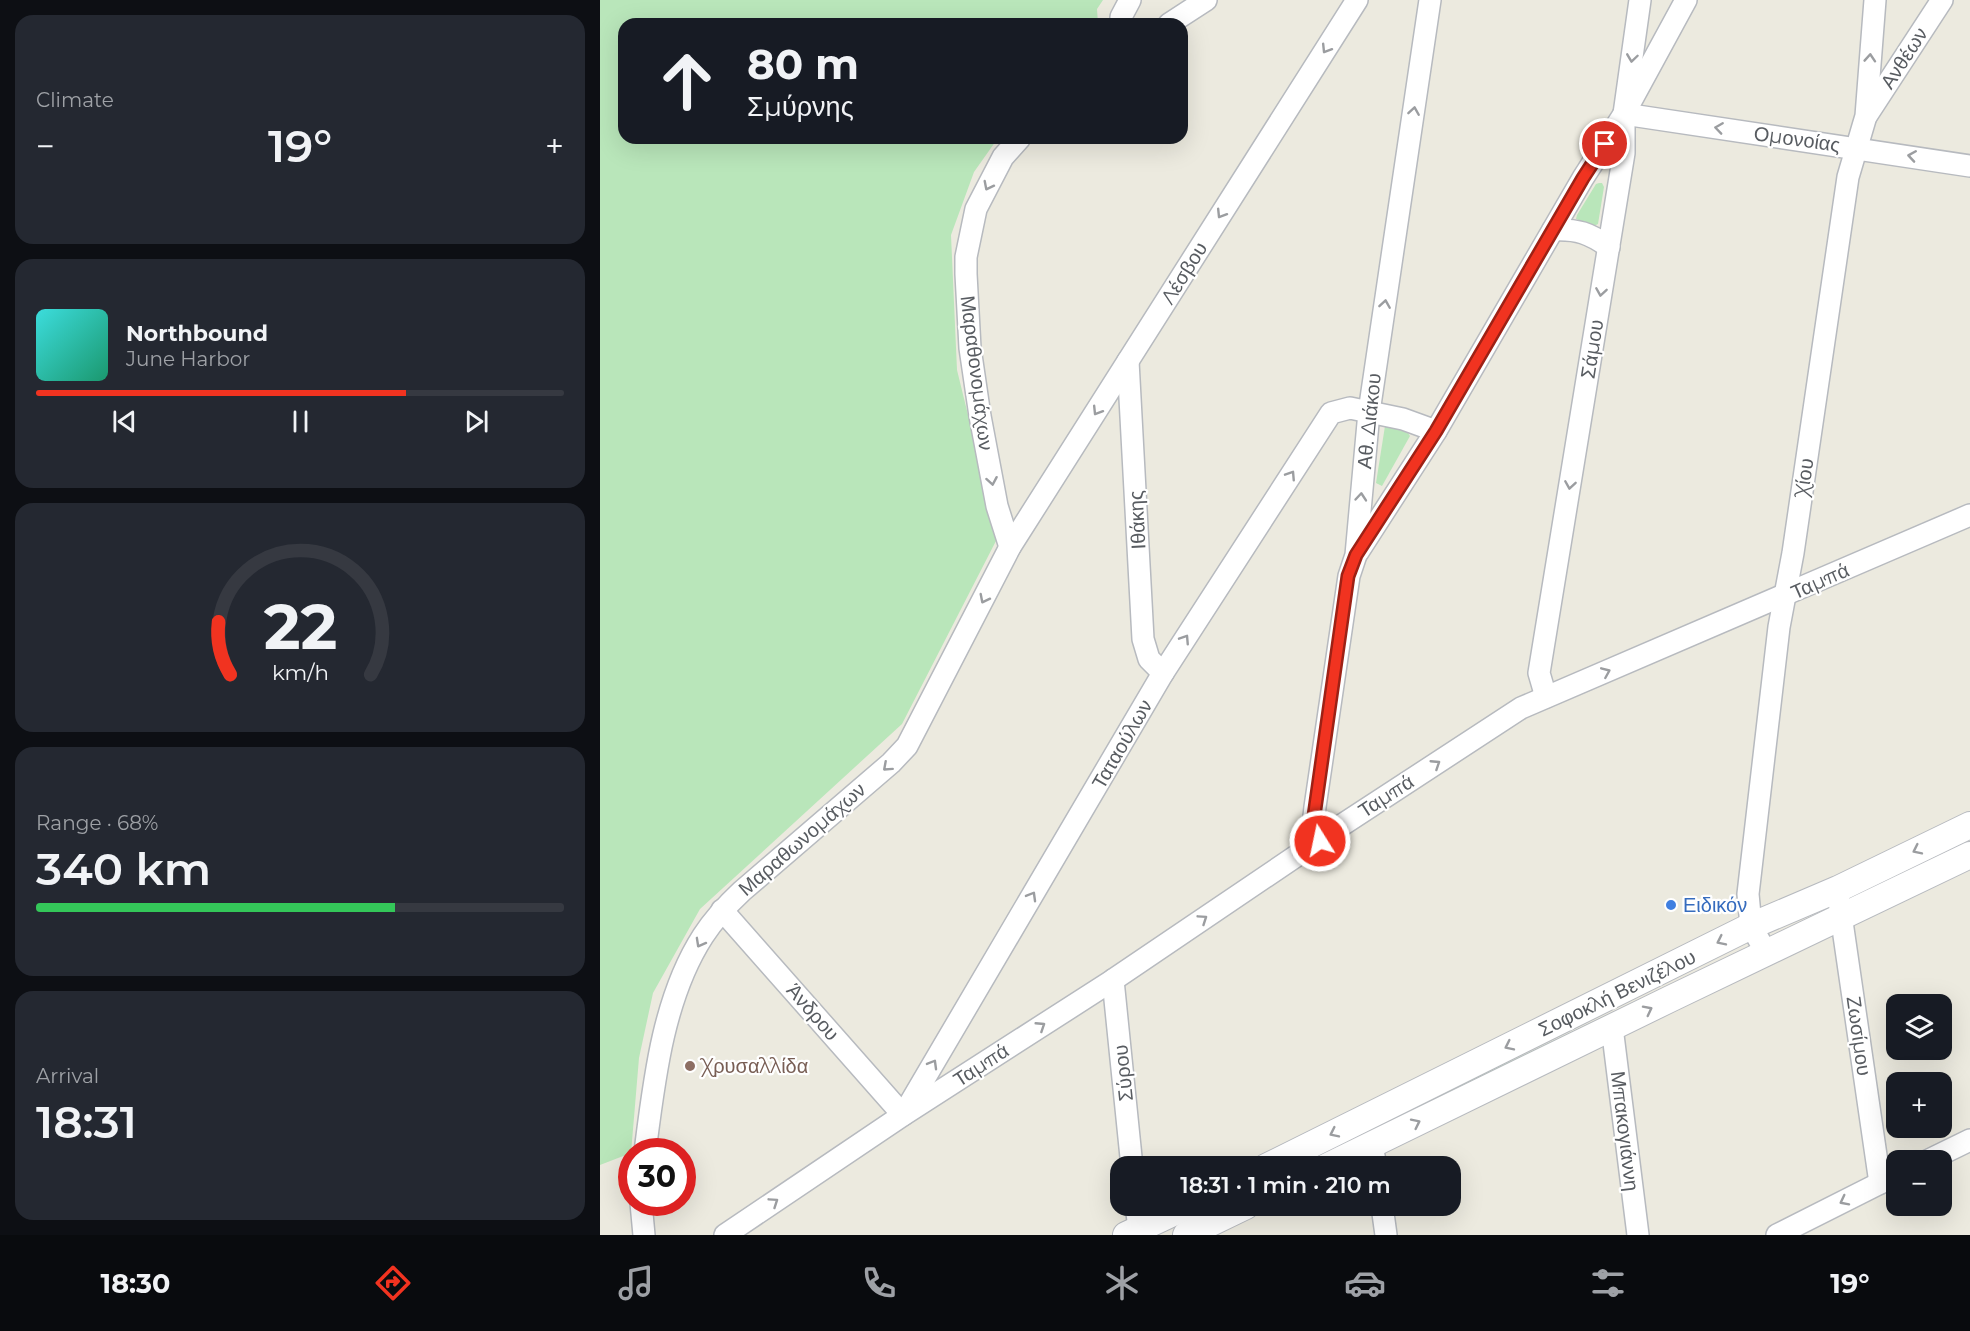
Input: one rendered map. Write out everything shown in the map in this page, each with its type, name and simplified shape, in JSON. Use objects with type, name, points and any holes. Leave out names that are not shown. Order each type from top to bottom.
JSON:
[{"type":"street","points":[[1121,18],[1130,0]]},
{"type":"street","points":[[1178,18],[1206,0]]},
{"type":"street","name":"Λέσβου","points":[[1011,547],[1357,0]]},
{"type":"street","name":"Αθ. Διάκου","points":[[1320,841],[1314,816],[1348,576],[1356,555],[1369,412],[1430,0]]},
{"type":"street","name":"Σάμου","points":[[1546,697],[1539,673],[1624,153],[1624,114],[1640,0]]},
{"type":"street","points":[[1356,555],[1436,431],[1583,178],[1624,114],[1686,0]]},
{"type":"street","name":"Χίου","points":[[1766,952],[1751,926],[1748,894],[1779,627],[1793,553],[1848,177],[1866,116],[1875,0]]},
{"type":"street","name":"Ανθέων","points":[[1866,116],[1942,0]]},
{"type":"street","name":"Ομονοίας","points":[[1624,114],[1970,166]]},
{"type":"street","name":"Μαραθονομάχων","points":[[1011,547],[997,506],[980,416],[970,348],[966,257],[976,209],[1003,157],[1015,144]]},
{"type":"street","points":[[1553,230],[1570,229],[1590,234],[1609,247]]},
{"type":"street","name":"Ιθάκης","points":[[1128,361],[1143,639],[1149,659],[1163,673]]},
{"type":"street","name":"Ταταούλων","points":[[903,1115],[1163,673],[1331,413],[1350,408],[1369,412]]},
{"type":"street","points":[[1369,412],[1403,419],[1436,431]]},
{"type":"street","name":"Ταμπά","points":[[725,1235],[1521,708],[1970,515]]},
{"type":"street","name":"Μαραθωνομάχων","points":[[647,1138],[660,1048],[681,979],[702,937],[722,910],[891,763],[907,746],[1011,547]]},
{"type":"street","name":"Σοφοκλή Βενιζέλου","points":[[1288,1156],[1751,926],[1838,889],[1970,825]]},
{"type":"street","name":"Σοφοκλή Βενιζέλου","points":[[1374,1156],[1612,1028],[1970,855]]},
{"type":"street","name":"Ζωσίμου","points":[[1838,889],[1886,1168]]},
{"type":"street","name":"Άνδρου","points":[[722,910],[903,1115]]},
{"type":"street","name":"Σύρου","points":[[1113,980],[1131,1156]]},
{"type":"street","name":"Μπακογιάννη","points":[[1612,1028],[1638,1235]]},
{"type":"street","points":[[1949,1150],[1970,1140]]},
{"type":"street","points":[[1777,1235],[1886,1180]]},
{"type":"street","points":[[642,1216],[644,1235]]},
{"type":"street","points":[[1135,1226],[1162,1216]]},
{"type":"street","points":[[1186,1235],[1225,1216]]},
{"type":"street","points":[[1383,1216],[1386,1235]]},
{"type":"green space","points":[[600,0],[1103,0],[1097,9],[1098,18],[618,18],[618,144],[994,144],[974,172],[951,235],[957,370],[998,537],[902,724],[700,909],[653,993],[639,1058],[632,1138],[618,1138],[618,1158],[600,1165]]},
{"type":"green space","points":[[1602,183],[1604,187],[1598,224],[1594,226],[1576,219],[1596,184]]},
{"type":"green space","points":[[1385,426],[1408,433],[1410,436],[1382,486],[1376,483]]},
{"type":"green space","points":[[1742,950],[1743,952],[1319,1156],[1313,1156]]},
{"type":"place","name":"Ειδικόν","points":[[1671,905]]},
{"type":"place","name":"Χρυσαλλίδα","points":[[690,1066]]},
{"type":"route","points":[[1320,841],[1314,816],[1348,576],[1356,555],[1436,431],[1605,144]]}]
